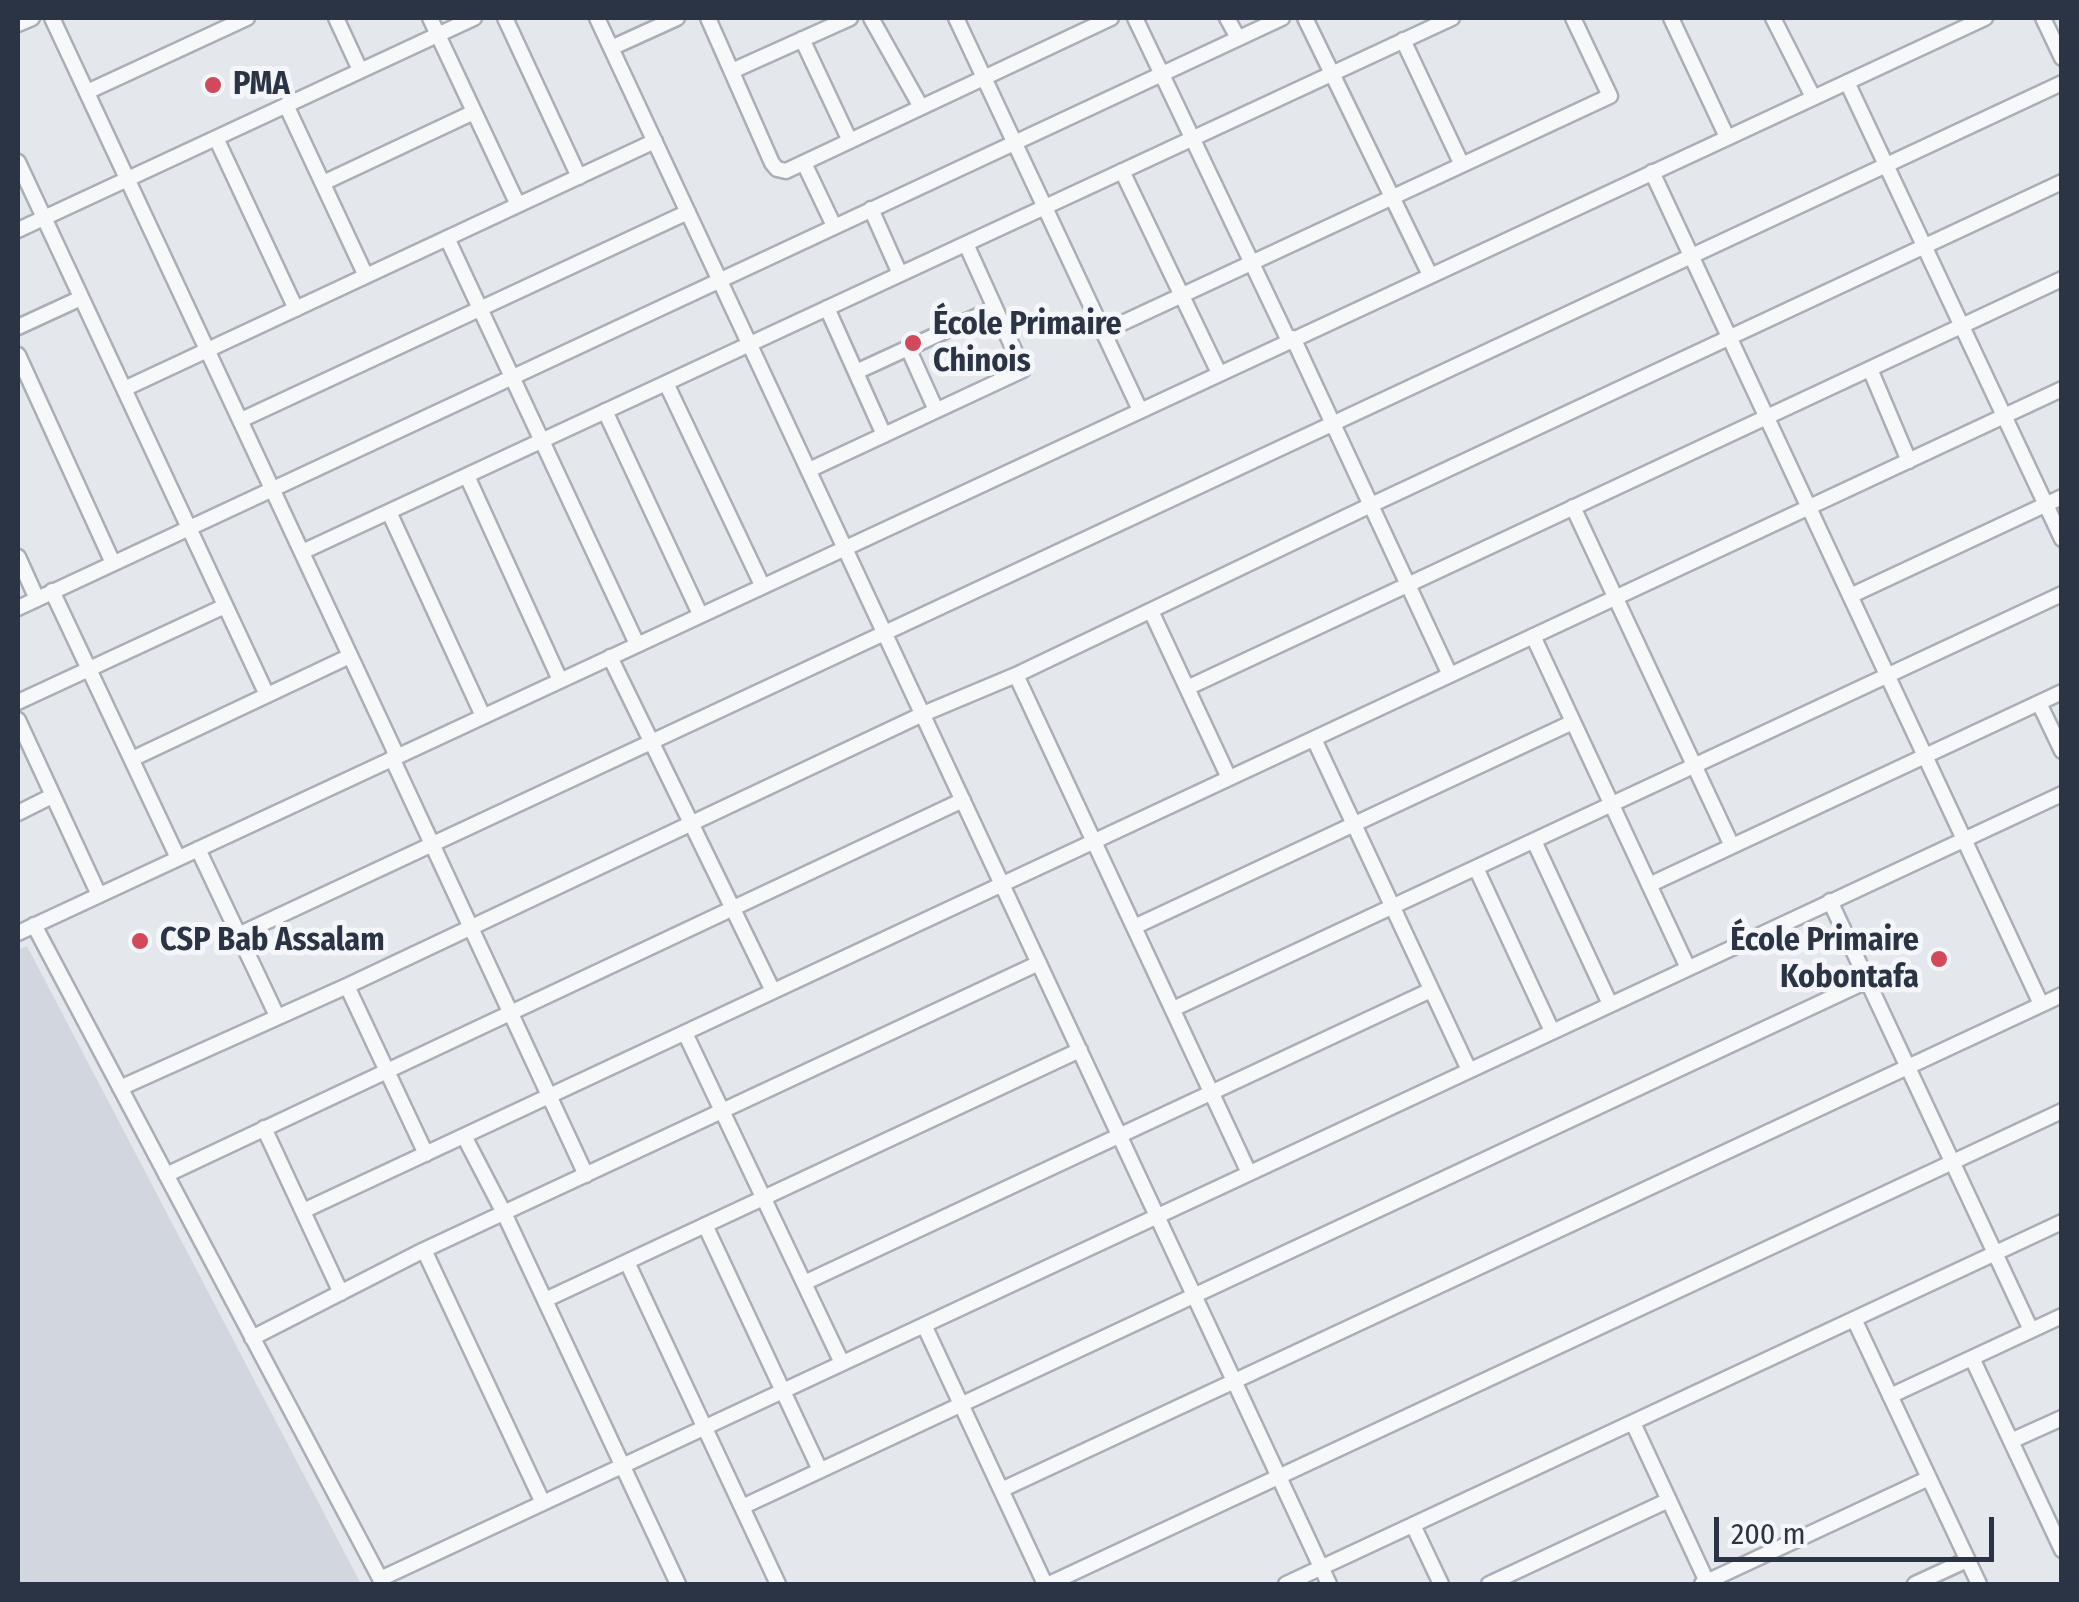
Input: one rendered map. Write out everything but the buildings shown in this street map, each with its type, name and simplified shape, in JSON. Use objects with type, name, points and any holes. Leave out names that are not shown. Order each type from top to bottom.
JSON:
[{"type":"street","points":[[18,24],[32,18]]},
{"type":"street","points":[[52,18],[302,552],[470,928],[586,1175]]},
{"type":"street","points":[[87,92],[247,18]]},
{"type":"street","points":[[336,18],[360,70]]},
{"type":"street","points":[[430,18],[518,205]]},
{"type":"street","points":[[18,230],[474,18]]},
{"type":"street","points":[[505,18],[579,177]]},
{"type":"street","points":[[597,18],[1329,1584]]},
{"type":"street","points":[[611,48],[677,18]]},
{"type":"street","points":[[708,18],[777,170],[786,171],[1111,18]]},
{"type":"street","points":[[732,71],[850,18]]},
{"type":"street","points":[[871,18],[920,108]]},
{"type":"street","points":[[956,18],[1140,410]]},
{"type":"street","points":[[1134,18],[1251,264],[1333,423],[1450,675]]},
{"type":"street","points":[[1227,18],[1238,38]]},
{"type":"street","points":[[18,608],[1282,18]]},
{"type":"street","points":[[1305,18],[1430,276]]},
{"type":"street","points":[[302,552],[1452,18]]},
{"type":"street","points":[[1103,332],[1610,96],[1573,18]]},
{"type":"street","points":[[1670,18],[1727,138]]},
{"type":"street","points":[[1774,18],[1814,97]]},
{"type":"street","points":[[18,933],[1986,18]]},
{"type":"street","points":[[2043,18],[2062,58]]},
{"type":"street","points":[[802,39],[850,140]]},
{"type":"street","points":[[1403,40],[1462,165]]},
{"type":"street","points":[[1848,82],[2062,540]]},
{"type":"street","points":[[238,934],[2062,83]]},
{"type":"street","points":[[286,105],[366,276]]},
{"type":"street","points":[[323,183],[474,112]]},
{"type":"street","points":[[216,138],[296,309]]},
{"type":"street","points":[[124,389],[655,141]]},
{"type":"street","points":[[18,162],[266,695]]},
{"type":"street","points":[[804,162],[834,226]]},
{"type":"street","points":[[1122,171],[1219,373]]},
{"type":"street","points":[[1652,172],[2041,1004]]},
{"type":"street","points":[[120,1088],[347,986],[923,714],[1016,676],[1371,505],[2062,182]]},
{"type":"street","points":[[870,210],[900,274]]},
{"type":"street","points":[[240,420],[688,212]]},
{"type":"street","points":[[446,238],[637,644]]},
{"type":"street","points":[[808,470],[1023,370],[966,244]]},
{"type":"street","points":[[1187,688],[2062,279]]},
{"type":"street","points":[[18,326],[81,298]]},
{"type":"street","points":[[827,308],[884,435]]},
{"type":"street","points":[[856,372],[995,308]]},
{"type":"street","points":[[908,348],[936,410]]},
{"type":"street","points":[[18,354],[113,563]]},
{"type":"street","points":[[1870,369],[1909,461]]},
{"type":"street","points":[[666,383],[762,586]]},
{"type":"street","points":[[303,1211],[2062,390]]},
{"type":"street","points":[[605,411],[700,614]]},
{"type":"street","points":[[467,476],[560,680]]},
{"type":"street","points":[[1850,596],[2062,497]]},
{"type":"street","points":[[1573,507],[1732,846]]},
{"type":"street","points":[[389,512],[483,716]]},
{"type":"street","points":[[18,557],[37,598]]},
{"type":"street","points":[[52,591],[178,858]]},
{"type":"street","points":[[1173,1010],[2062,594]]},
{"type":"street","points":[[18,702],[225,606]]},
{"type":"street","points":[[1151,611],[1229,778]]},
{"type":"street","points":[[1533,636],[1688,968]]},
{"type":"street","points":[[132,758],[350,656]]},
{"type":"street","points":[[610,657],[773,991]]},
{"type":"street","points":[[1016,676],[1249,1173]]},
{"type":"street","points":[[1649,885],[2062,692]]},
{"type":"street","points":[[2039,703],[2062,751]]},
{"type":"street","points":[[18,720],[99,895]]},
{"type":"street","points":[[1134,926],[1573,722]]},
{"type":"street","points":[[1314,738],[1469,1070]]},
{"type":"street","points":[[34,925],[381,1582],[542,1503],[2062,794]]},
{"type":"street","points":[[18,813],[52,796]]},
{"type":"street","points":[[166,1175],[962,800]]},
{"type":"street","points":[[1534,841],[1610,1004]]},
{"type":"street","points":[[198,849],[277,1016]]},
{"type":"street","points":[[1476,868],[1552,1032]]},
{"type":"street","points":[[1830,902],[2030,1330]]},
{"type":"street","points":[[252,1338],[424,1250],[1039,963]]},
{"type":"street","points":[[742,1507],[1868,981]]},
{"type":"street","points":[[347,986],[426,1154]]},
{"type":"street","points":[[804,1283],[1432,990]]},
{"type":"street","points":[[1001,1490],[2062,994]]},
{"type":"street","points":[[684,1032],[842,1364]]},
{"type":"street","points":[[545,1300],[1080,1050]]},
{"type":"street","points":[[924,1325],[1047,1584],[2062,1112]]},
{"type":"street","points":[[264,1128],[341,1293]]},
{"type":"street","points":[[464,1136],[678,1584]]},
{"type":"street","points":[[1286,1584],[2062,1222]]},
{"type":"street","points":[[706,1225],[820,1470]]},
{"type":"street","points":[[424,1250],[542,1503]]},
{"type":"street","points":[[627,1262],[778,1584]]},
{"type":"street","points":[[1890,1396],[2062,1316]]},
{"type":"street","points":[[1854,1319],[1978,1584]]},
{"type":"street","points":[[1972,1358],[2062,1550]]},
{"type":"street","points":[[2011,1441],[2062,1418]]},
{"type":"street","points":[[1633,1422],[1706,1584],[1929,1478]]},
{"type":"street","points":[[1489,1584],[1669,1500]]},
{"type":"street","points":[[1414,1525],[1441,1584]]},
{"type":"street","points":[[1914,1584],[1967,1560]]},
{"type":"shaded area","points":[[27,946],[361,1584],[18,1584],[18,950]]},
{"type":"place","name":"PMA","points":[[213,85]]},
{"type":"place","name":"École Primaire Chinois","points":[[913,343]]},
{"type":"place","name":"CSP Bab Assalam","points":[[140,941]]},
{"type":"place","name":"École Primaire Kobontafa","points":[[1939,959]]}]
